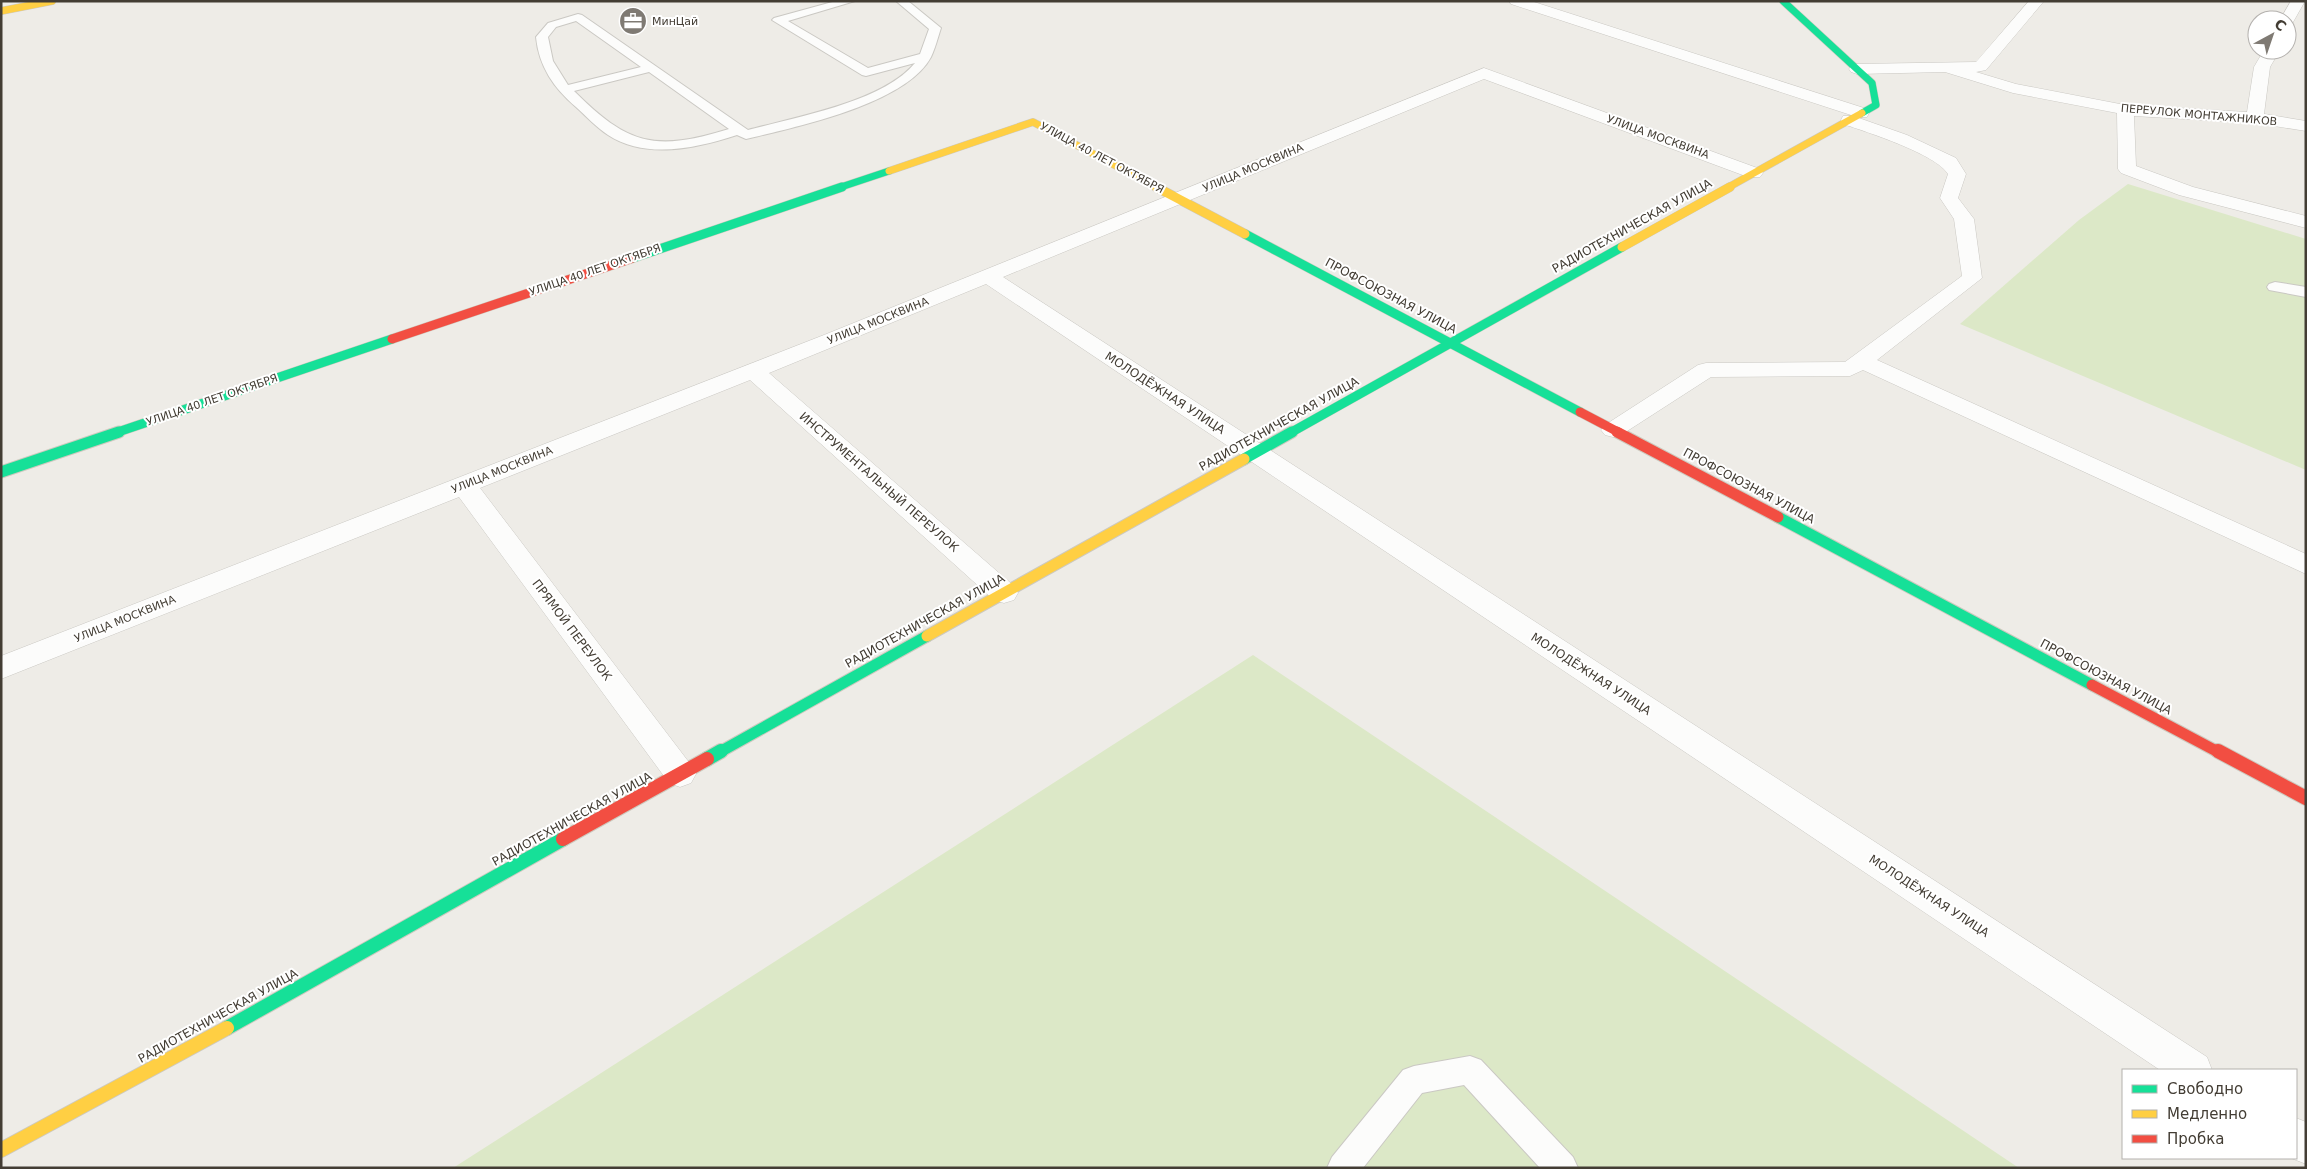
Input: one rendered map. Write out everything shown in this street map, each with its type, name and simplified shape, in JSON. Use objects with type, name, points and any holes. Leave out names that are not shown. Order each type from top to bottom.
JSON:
[{"type":"street","points":[[1,11],[52,1]]},
{"type":"street","points":[[1516,1],[1855,117],[1950,162],[1957,174],[1949,198],[1964,219],[1972,278],[1861,361],[1850,369],[1706,370],[1613,430]]},
{"type":"street","points":[[1547,11],[1568,1]]},
{"type":"street","points":[[1783,1],[1872,83],[1876,105],[1855,117]]},
{"type":"street","points":[[1857,69],[1980,67],[2037,1]]},
{"type":"street","points":[[2255,118],[2262,67],[2266,60]]},
{"type":"street","name":"ПЕРЕУЛОК МОНТАЖНИКОВ","points":[[1947,68],[2013,88],[2126,110],[2255,118],[2306,126]]},
{"type":"street","name":"УЛИЦА МОСКВИНА","points":[[1,668],[988,277],[1484,72],[1754,173]]},
{"type":"street","points":[[2126,110],[2127,169],[2186,191],[2306,222]]},
{"type":"street","name":"РАДИОТЕХНИЧЕСКАЯ УЛИЦА","points":[[1,1150],[208,1038],[1855,117]]},
{"type":"street","name":"УЛИЦА 40 ЛЕТ ОКТЯБРЯ","points":[[1,472],[1033,122],[1179,199]]},
{"type":"street","name":"ПРОФСОЮЗНАЯ УЛИЦА","points":[[1179,199],[2306,798]]},
{"type":"street","name":"МОЛОДЁЖНАЯ УЛИЦА","points":[[988,277],[2191,1069]]},
{"type":"street","points":[[1861,361],[2306,565]]},
{"type":"street","name":"ИНСТРУМЕНТАЛЬНЫЙ ПЕРЕУЛОК","points":[[753,371],[1004,593]]},
{"type":"street","name":"ПРЯМОЙ ПЕРЕУЛОК","points":[[464,485],[680,774]]},
{"type":"lane","points":[[850,1],[778,20],[866,72],[926,56]]},
{"type":"lane","points":[[740,130],[696,144],[662,145],[634,141],[617,135],[564,90],[548,64],[542,47],[542,37],[552,25],[578,16],[740,130],[746,135],[876,96],[899,84],[913,73],[926,56],[934,28],[901,1]]},
{"type":"lane","points":[[564,90],[651,68]]},
{"type":"lane","points":[[2275,287],[2306,292]]},
{"type":"lane","points":[[1343,1168],[1414,1080],[1470,1070],[1562,1168]]},
{"type":"green space","points":[[2128,184],[2306,239],[2306,470],[1960,324],[2079,220]]},
{"type":"green space","points":[[1253,655],[2019,1168],[453,1168]]},
{"type":"traffic: fast","points":[[1783,1],[1872,83],[1876,105],[1862,113]]},
{"type":"traffic: fast","points":[[633,258],[889,171]]},
{"type":"traffic: fast","points":[[1245,234],[1580,412]]},
{"type":"traffic: fast","points":[[1244,459],[1622,247]]},
{"type":"traffic: fast","points":[[1,472],[392,339]]},
{"type":"traffic: fast","points":[[1778,517],[2092,685]]},
{"type":"traffic: fast","points":[[707,759],[927,636]]},
{"type":"traffic: fast","points":[[227,1028],[563,839]]},
{"type":"traffic: slow","points":[[1,11],[52,1]]},
{"type":"traffic: slow","points":[[1622,247],[1862,113]]},
{"type":"traffic: slow","points":[[889,171],[1033,122],[1245,234]]},
{"type":"traffic: slow","points":[[927,636],[1244,459]]},
{"type":"traffic: slow","points":[[1,1150],[227,1028]]},
{"type":"traffic: jam","points":[[392,339],[633,258]]},
{"type":"traffic: jam","points":[[1580,412],[1778,517]]},
{"type":"traffic: jam","points":[[2092,685],[2306,798]]},
{"type":"traffic: jam","points":[[563,839],[707,759]]},
{"type":"place","name":"МинЦай","points":[[633,21]]}]
